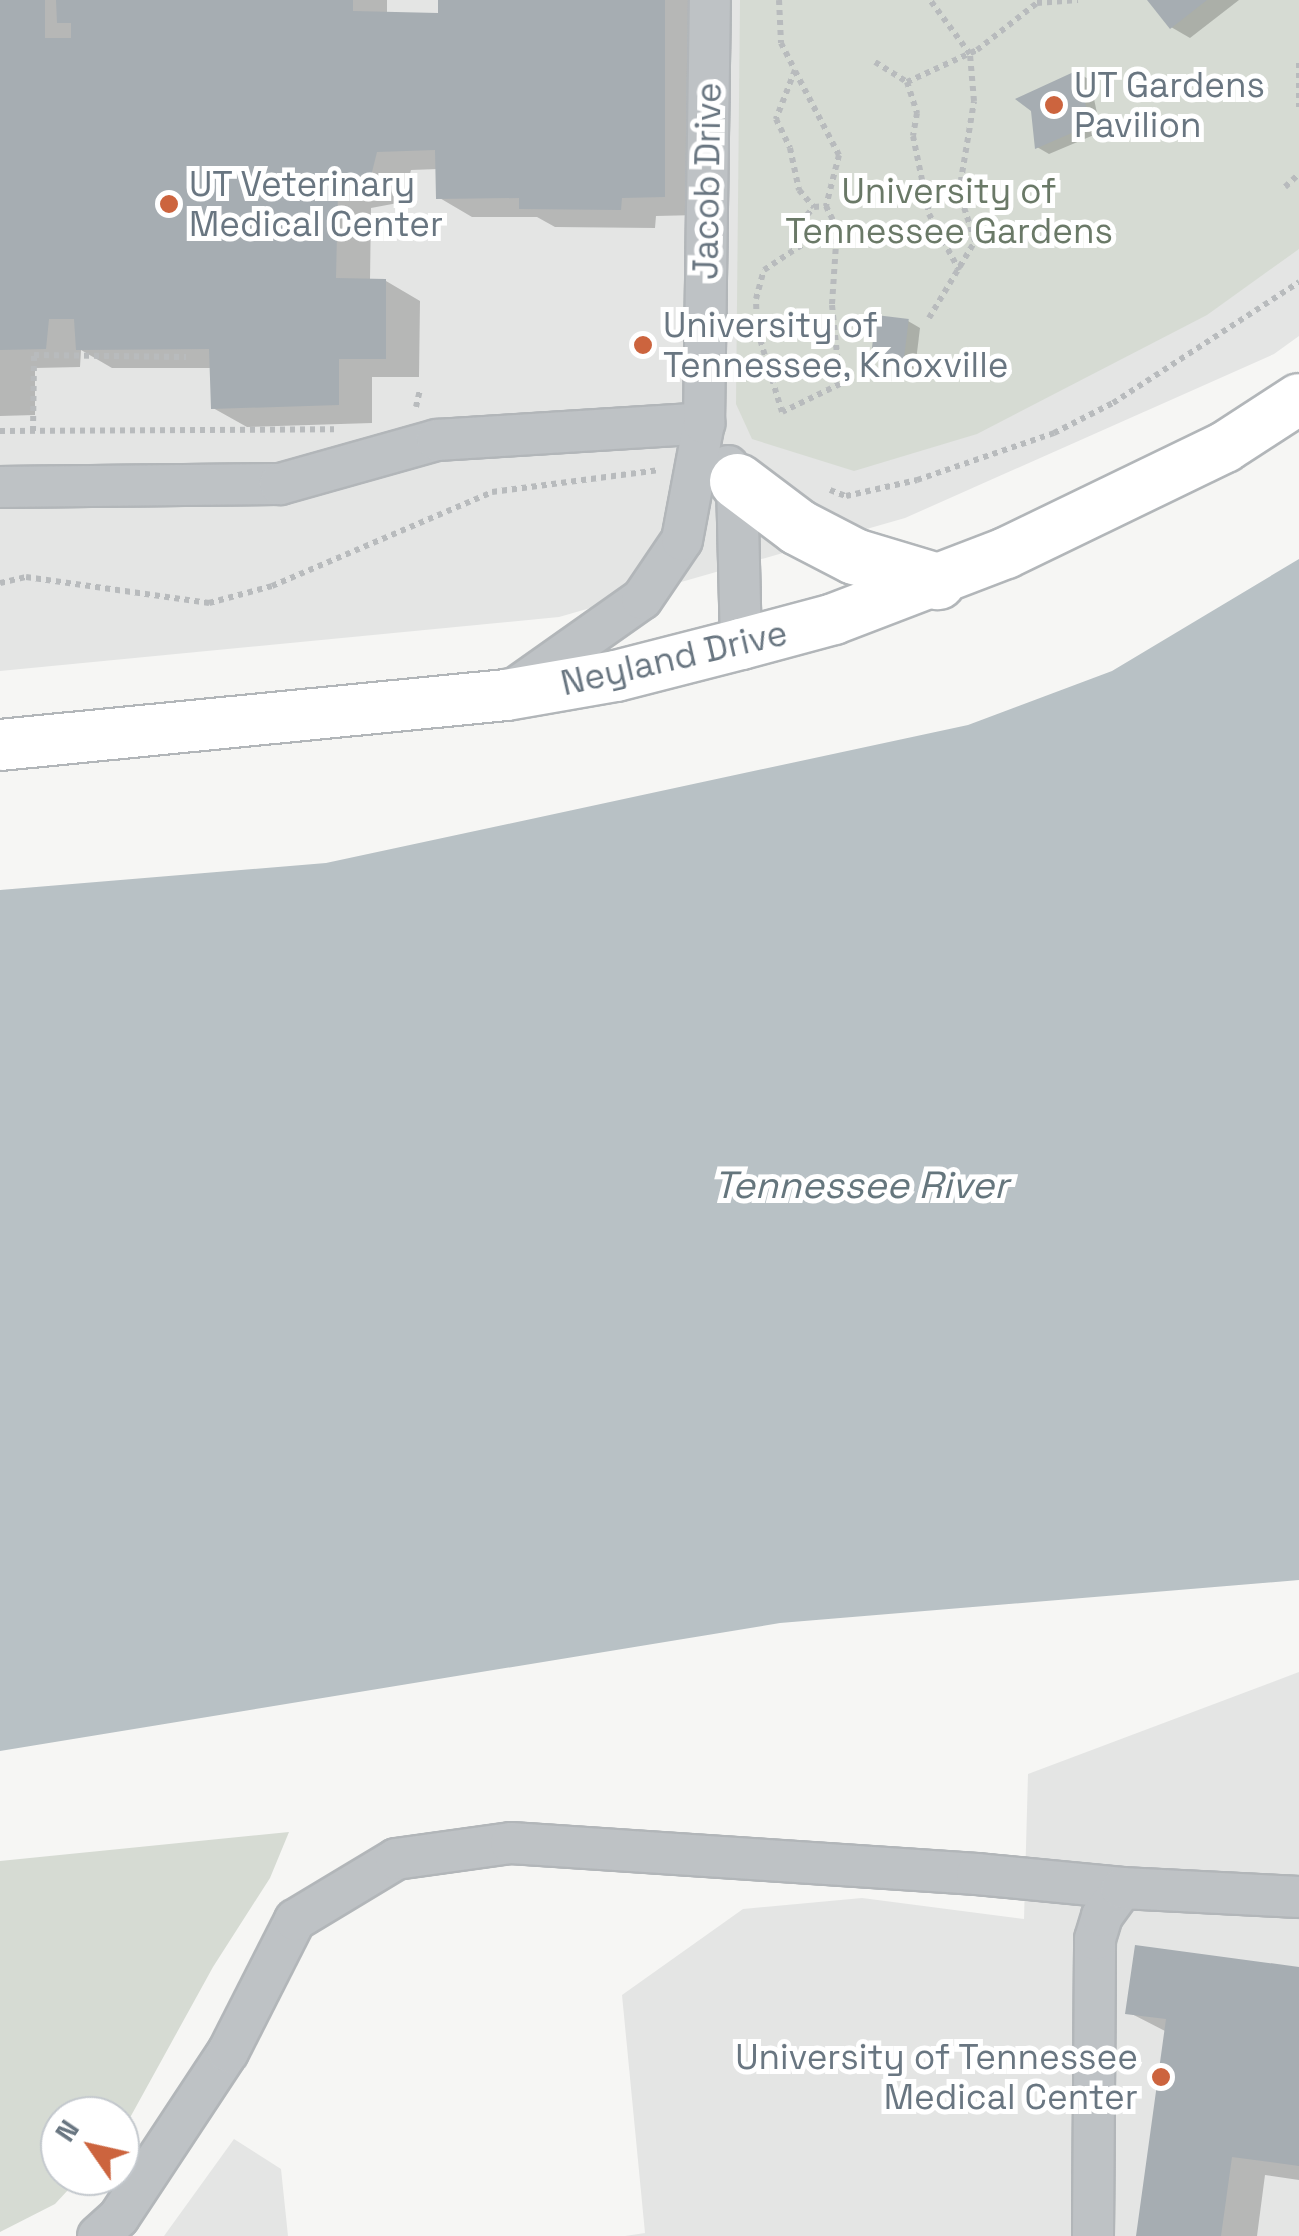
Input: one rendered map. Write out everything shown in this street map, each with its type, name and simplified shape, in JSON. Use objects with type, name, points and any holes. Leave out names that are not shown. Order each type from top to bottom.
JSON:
[{"type":"highway","points":[[717,474],[798,526],[854,556],[937,581]]},
{"type":"main road","name":"Neyland Drive","points":[[0,745],[506,695],[616,676],[741,644],[834,619],[1006,553],[1225,447],[1299,400]]},
{"type":"street","name":"Jacob Drive","points":[[710,0],[704,423],[717,474],[741,644]]},
{"type":"street","points":[[0,487],[280,484],[436,440],[704,423]]},
{"type":"street","points":[[506,695],[642,599],[682,540],[717,474]]},
{"type":"street","points":[[98,2236],[119,2217],[228,2052],[295,1920],[396,1858],[512,1843],[1299,1898]]},
{"type":"street","points":[[1094,2236],[1096,1940],[1102,1916],[1122,1888]]},
{"type":"path","points":[[780,0],[781,43],[839,155],[826,206],[838,242],[832,305],[840,384],[782,412],[772,390],[771,370],[757,329],[756,299],[764,270],[803,244],[807,215],[814,206]]},
{"type":"path","points":[[929,318],[975,242],[960,192],[974,101],[970,54],[930,0]]},
{"type":"path","points":[[907,82],[970,54],[1037,3],[1078,0]]},
{"type":"path","points":[[875,62],[907,82],[917,113],[913,136],[928,214],[959,270]]},
{"type":"path","points":[[1299,63],[1299,107]]},
{"type":"path","points":[[794,72],[776,119],[790,148],[795,182],[814,206]]},
{"type":"path","points":[[1285,187],[1299,174]]},
{"type":"path","points":[[814,206],[826,206]]},
{"type":"path","points":[[816,484],[846,496],[917,480],[1054,433],[1112,403],[1299,282]]},
{"type":"path","points":[[33,431],[34,356],[186,356]]},
{"type":"path","points":[[0,431],[336,428]]},
{"type":"path","points":[[0,583],[26,577],[209,603],[272,586],[492,492],[717,474]]},
{"type":"shaded area","name":"University of Tennessee, Knoxville","points":[[0,0],[1299,0],[1299,336],[1274,354],[905,518],[559,617],[0,671]]},
{"type":"shaded area","points":[[1299,1672],[1299,2236],[625,2236],[645,2233],[622,1995],[743,1909],[862,1898],[1024,1919],[1028,1774]]},
{"type":"shaded area","points":[[234,2139],[281,2169],[288,2236],[164,2236]]},
{"type":"green space","name":"University of Tennessee Gardens","points":[[740,0],[1299,0],[1299,249],[1207,315],[977,434],[854,471],[752,439],[736,404]]},
{"type":"green space","points":[[289,1832],[270,1878],[213,1967],[140,2100],[140,2096],[40,2096],[40,2196],[62,2196],[55,2204],[0,2232],[0,1861]]},
{"type":"water","name":"Tennessee River","points":[[1299,559],[1299,1580],[780,1623],[0,1751],[0,890],[326,863],[968,725],[1112,671]]},
{"type":"building","name":"UT Veterinary Medical Center","points":[[0,0],[45,0],[45,38],[71,38],[71,23],[57,23],[56,0],[353,0],[353,11],[438,13],[438,0],[665,0],[665,197],[622,198],[621,210],[519,209],[519,198],[436,199],[435,150],[377,152],[369,184],[338,189],[336,278],[386,279],[386,359],[339,359],[339,405],[211,409],[209,349],[76,350],[74,319],[49,319],[46,349],[0,350]]},
{"type":"building","points":[[1147,0],[1207,0],[1170,29]]},
{"type":"building","name":"UT Gardens Pavilion","points":[[1078,70],[1090,125],[1035,149],[1031,111],[1015,99]]},
{"type":"building","points":[[876,315],[909,319],[903,364],[871,360]]},
{"type":"building","points":[[1135,1945],[1299,1967],[1299,2166],[1232,2157],[1221,2236],[1136,2236],[1166,2019],[1125,2014]]},
{"type":"place","name":"UT Gardens Pavilion","points":[[1054,105]]},
{"type":"place","name":"UT Veterinary Medical Center","points":[[169,204]]},
{"type":"place","name":"University of Tennessee, Knoxville","points":[[643,345]]},
{"type":"place","name":"University of Tennessee Medical Center","points":[[1161,2077]]}]
